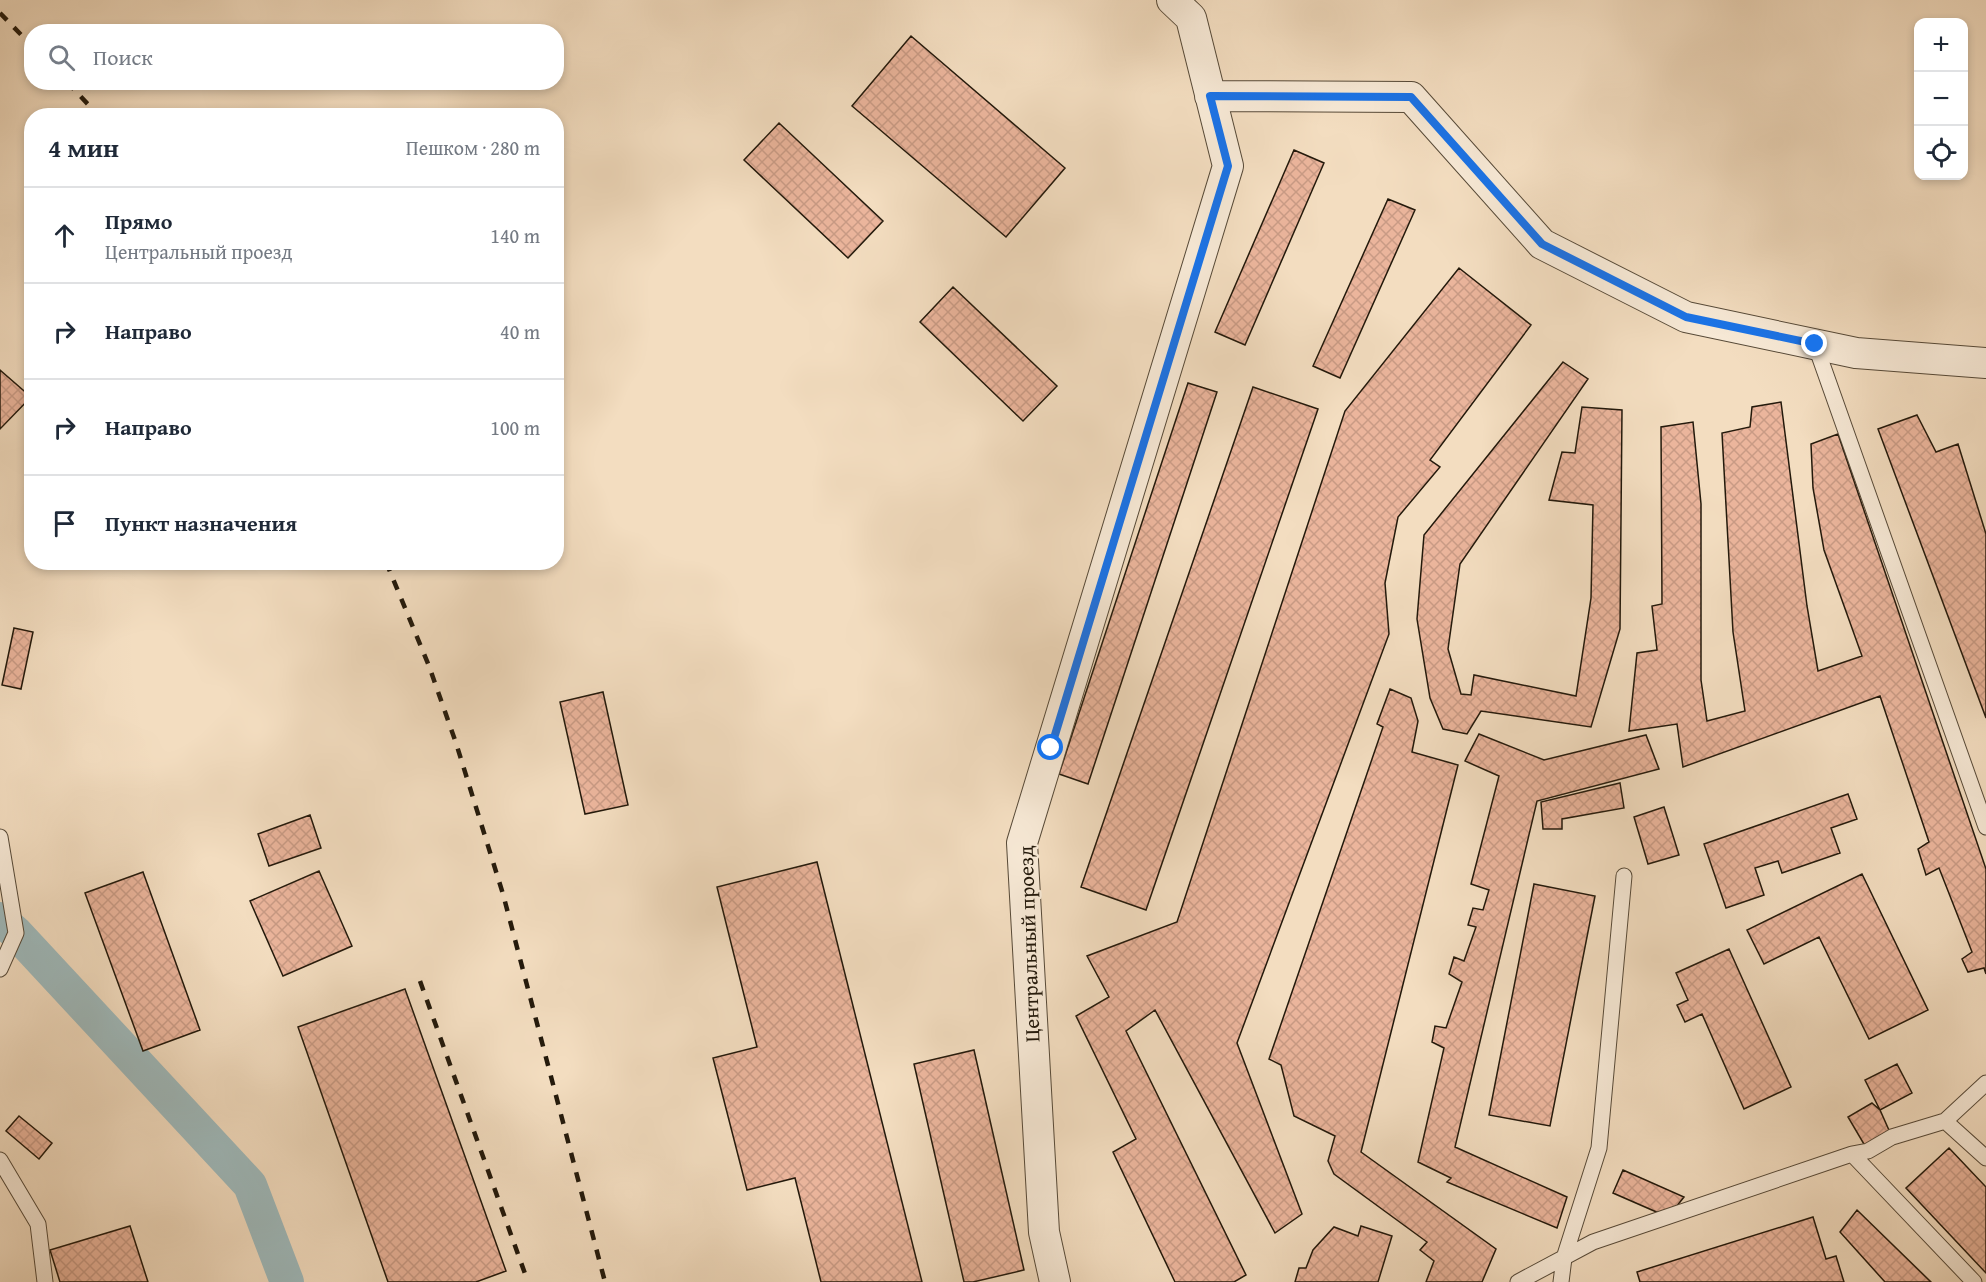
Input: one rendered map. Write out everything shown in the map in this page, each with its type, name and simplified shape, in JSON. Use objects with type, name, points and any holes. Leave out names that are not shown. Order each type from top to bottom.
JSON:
[{"type":"street","name":"Центральный проезд","points":[[1055,1282],[1044,1232],[1022,843],[1228,166],[1191,18],[1172,0]]},
{"type":"street","points":[[1210,96],[1411,97],[1542,244],[1686,317],[1856,353],[1986,363]]},
{"type":"lane","points":[[1815,344],[1986,827]]},
{"type":"lane","points":[[0,837],[16,933],[0,969]]},
{"type":"lane","points":[[1561,1282],[1564,1258],[1599,1148],[1624,876]]},
{"type":"lane","points":[[1518,1282],[1593,1242],[1852,1154],[1868,1151],[1892,1137],[1945,1121],[1986,1083]]},
{"type":"lane","points":[[1945,1121],[1986,1158]]},
{"type":"lane","points":[[1852,1154],[1974,1282]]},
{"type":"lane","points":[[0,1160],[38,1224],[45,1282]]},
{"type":"building","points":[[911,36],[1065,168],[1006,237],[852,106]]},
{"type":"building","points":[[779,123],[883,221],[848,258],[744,160]]},
{"type":"building","points":[[1294,150],[1324,163],[1245,345],[1215,332]]},
{"type":"building","points":[[1388,199],[1415,210],[1340,378],[1313,366]]},
{"type":"building","points":[[1459,268],[1531,325],[1430,460],[1440,467],[1398,517],[1385,583],[1389,634],[1237,1043],[1302,1214],[1275,1233],[1155,1010],[1126,1031],[1246,1275],[1234,1282],[1175,1282],[1113,1152],[1136,1139],[1076,1016],[1109,997],[1087,956],[1177,922],[1345,411]]},
{"type":"building","points":[[953,287],[1057,386],[1023,421],[920,322]]},
{"type":"building","points":[[1563,362],[1588,379],[1460,564],[1448,649],[1461,694],[1471,695],[1474,675],[1576,696],[1591,598],[1593,505],[1549,500],[1562,452],[1575,453],[1582,407],[1622,410],[1620,629],[1591,727],[1481,711],[1467,734],[1443,729],[1430,698],[1417,619],[1424,535]]},
{"type":"building","points":[[0,370],[24,391],[24,404],[0,429]]},
{"type":"building","points":[[1188,383],[1217,392],[1088,784],[1059,774]]},
{"type":"building","points":[[1253,387],[1318,409],[1146,910],[1081,887]]},
{"type":"building","points":[[1781,402],[1807,606],[1818,671],[1862,656],[1824,550],[1813,488],[1811,444],[1838,434],[1986,869],[1986,974],[1984,968],[1968,972],[1962,959],[1972,952],[1939,868],[1926,875],[1918,849],[1929,842],[1880,696],[1683,767],[1677,724],[1629,731],[1637,653],[1657,650],[1652,606],[1662,604],[1661,427],[1693,422],[1701,504],[1701,680],[1707,721],[1745,711],[1733,632],[1722,433],[1750,427],[1752,407]]},
{"type":"building","points":[[1917,415],[1936,452],[1958,444],[1986,534],[1986,718],[1878,429]]},
{"type":"building","points":[[14,628],[33,632],[21,689],[2,685]]},
{"type":"building","points":[[1390,689],[1411,698],[1418,721],[1412,752],[1458,765],[1361,1152],[1496,1249],[1482,1282],[1426,1282],[1434,1261],[1420,1250],[1427,1242],[1334,1174],[1328,1161],[1335,1136],[1294,1116],[1281,1065],[1269,1059],[1383,727],[1377,724]]},
{"type":"building","points":[[603,692],[628,805],[585,814],[560,702]]},
{"type":"building","points":[[1479,734],[1544,760],[1646,735],[1659,769],[1537,801],[1455,1147],[1567,1197],[1557,1228],[1447,1182],[1451,1178],[1418,1162],[1444,1048],[1432,1042],[1435,1026],[1446,1028],[1462,982],[1449,974],[1454,957],[1464,961],[1476,927],[1468,925],[1473,908],[1483,910],[1489,890],[1471,884],[1499,776],[1465,761]]},
{"type":"building","points":[[1620,783],[1624,808],[1562,819],[1562,829],[1543,829],[1541,802]]},
{"type":"building","points":[[1848,794],[1857,819],[1831,828],[1840,853],[1782,873],[1778,861],[1755,868],[1764,895],[1726,908],[1704,844]]},
{"type":"building","points":[[1664,807],[1679,855],[1648,864],[1634,817]]},
{"type":"building","points":[[310,815],[321,848],[269,866],[258,834]]},
{"type":"building","points":[[817,862],[922,1282],[821,1282],[795,1178],[747,1190],[713,1058],[757,1047],[717,887]]},
{"type":"building","points":[[319,871],[352,946],[283,976],[250,901]]},
{"type":"building","points":[[143,872],[200,1030],[143,1051],[85,893]]},
{"type":"building","points":[[1862,874],[1928,1010],[1869,1039],[1819,937],[1764,964],[1747,930]]},
{"type":"building","points":[[1534,884],[1595,896],[1550,1126],[1489,1115]]},
{"type":"building","points":[[1729,949],[1791,1087],[1744,1109],[1702,1014],[1685,1022],[1677,1005],[1688,1000],[1676,973]]},
{"type":"building","points":[[405,989],[506,1271],[476,1282],[388,1282],[298,1027]]},
{"type":"building","points":[[974,1050],[1024,1270],[964,1282],[914,1064]]},
{"type":"building","points":[[1897,1064],[1912,1093],[1880,1110],[1865,1080]]},
{"type":"building","points":[[1872,1103],[1880,1110],[1892,1137],[1868,1151],[1848,1117]]},
{"type":"building","points":[[19,1116],[52,1143],[39,1159],[6,1131]]},
{"type":"building","points":[[1949,1148],[1986,1187],[1986,1273],[1906,1188]]},
{"type":"building","points":[[1623,1170],[1684,1197],[1668,1217],[1613,1193]]},
{"type":"building","points":[[1857,1210],[1931,1282],[1885,1282],[1840,1232]]},
{"type":"building","points":[[1813,1217],[1826,1259],[1836,1256],[1844,1282],[1640,1282],[1637,1272]]},
{"type":"building","points":[[130,1226],[148,1282],[60,1282],[50,1250]]},
{"type":"building","points":[[1361,1226],[1392,1236],[1378,1282],[1295,1282],[1299,1268],[1306,1268],[1313,1250],[1334,1227],[1358,1236]]},
{"type":"waterway","points":[[0,919],[16,933],[250,1185],[287,1282]]},
{"type":"railway","points":[[0,13],[24,38]]},
{"type":"railway","points":[[75,90],[91,108]]},
{"type":"railway","points":[[389,570],[429,666],[456,743],[503,894],[605,1282]]},
{"type":"railway","points":[[420,981],[528,1282]]},
{"type":"route","points":[[1051,748],[1228,166],[1210,96],[1411,97],[1542,244],[1686,317],[1815,344]]}]
